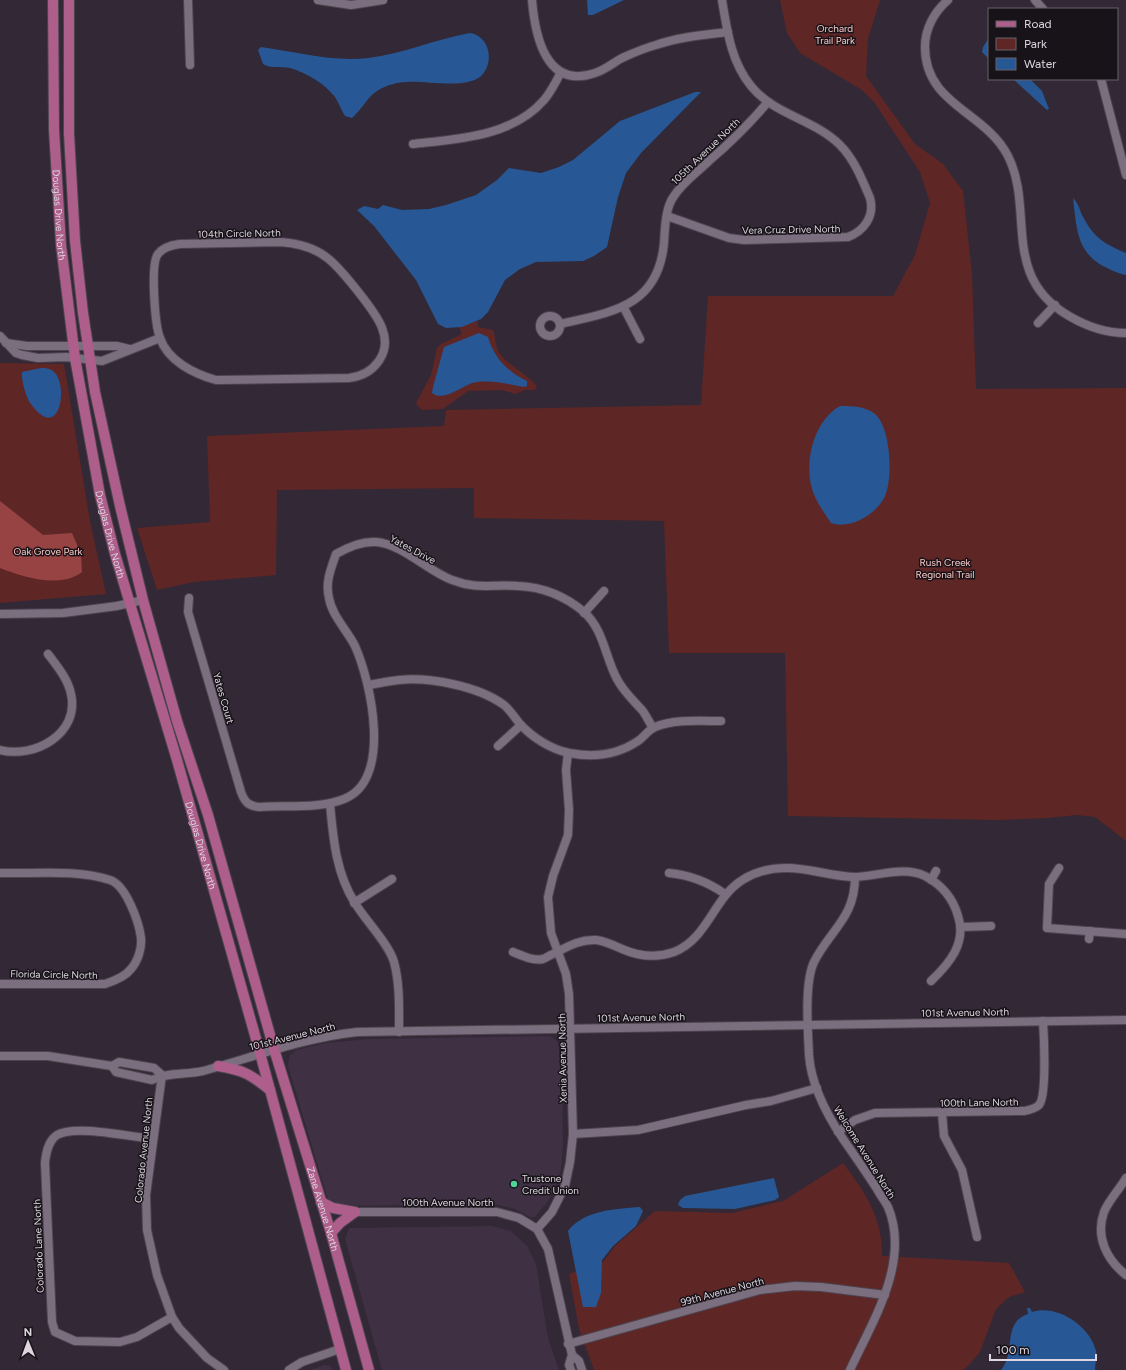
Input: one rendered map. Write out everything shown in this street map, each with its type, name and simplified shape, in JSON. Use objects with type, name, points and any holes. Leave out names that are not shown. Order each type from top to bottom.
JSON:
[{"type":"main road","name":"Douglas Drive North","points":[[53,0],[53,97],[57,204],[73,346],[100,495],[115,554],[183,779],[260,1053]]},
{"type":"main road","name":"Douglas Drive North","points":[[69,0],[68,110],[70,174],[75,242],[90,360],[120,506],[143,600],[177,721],[208,815],[274,1049]]},
{"type":"main road","name":"Zane Avenue North","points":[[274,1049],[331,1234],[370,1370]]},
{"type":"main road","name":"Zane Avenue North","points":[[260,1053],[346,1370]]},
{"type":"main road","points":[[218,1066],[250,1074],[270,1090]]},
{"type":"main road","points":[[321,1202],[333,1208],[355,1212]]},
{"type":"main road","points":[[331,1234],[340,1222],[355,1212]]},
{"type":"street","points":[[188,0],[190,65]]},
{"type":"street","points":[[318,0],[351,5],[383,0]]},
{"type":"street","points":[[532,0],[540,47],[550,63],[561,72],[574,75],[596,73],[624,57],[656,45],[694,36],[728,32]]},
{"type":"street","name":"Vera Cruz Drive North","points":[[667,216],[729,238],[744,240],[840,238],[854,235],[864,226],[870,215],[871,203],[854,163],[845,150],[828,135],[768,102],[751,86],[744,76],[734,56],[722,0]]},
{"type":"street","points":[[948,0],[935,15],[927,33],[925,51],[927,67],[933,81],[942,93],[987,128],[1008,156],[1017,184],[1021,240],[1025,258],[1035,281],[1047,298],[1066,314],[1090,326],[1112,332],[1126,333]]},
{"type":"street","points":[[1035,0],[1043,8]]},
{"type":"street","points":[[413,144],[482,134],[516,121],[532,111],[544,100],[561,72]]},
{"type":"street","points":[[1101,80],[1126,175]]},
{"type":"street","name":"105th Avenue North","points":[[560,324],[624,308],[649,286],[658,270],[663,251],[670,202],[678,191],[735,138],[768,102]]},
{"type":"street","name":"104th Circle North","points":[[290,242],[312,249],[325,256],[337,266],[383,328],[385,343],[379,362],[369,372],[357,377],[216,380],[199,376],[179,363],[172,356],[160,338],[153,271],[155,258],[159,252],[166,247],[180,244],[290,242]]},
{"type":"street","points":[[1038,323],[1055,305]]},
{"type":"street","points":[[624,308],[640,339]]},
{"type":"street","points":[[0,336],[16,353],[30,357],[75,358],[102,361],[129,349],[160,338]]},
{"type":"street","points":[[6,343],[27,346],[117,346],[129,349]]},
{"type":"street","name":"Yates Drive","points":[[247,803],[250,806],[260,808],[330,804],[346,799],[356,792],[364,782],[371,769],[374,756],[369,685],[354,644],[329,600],[327,579],[336,554],[361,544],[377,542],[392,546],[452,580],[471,585],[488,587],[516,585],[537,587],[562,597],[584,613],[598,630],[617,679],[629,697],[643,711],[653,728]]},
{"type":"street","points":[[584,613],[604,591]]},
{"type":"street","name":"Yates Court","points":[[189,598],[187,603],[188,612],[241,792],[247,803]]},
{"type":"street","points":[[0,614],[63,613],[143,600]]},
{"type":"street","points":[[0,750],[11,753],[27,752],[40,748],[53,740],[63,730],[70,718],[72,707],[71,694],[66,680],[48,654]]},
{"type":"street","points":[[369,685],[400,680],[458,686],[485,694],[505,706],[521,725],[549,746],[568,753],[607,755],[625,749],[640,740],[653,728],[674,723],[721,721]]},
{"type":"street","points":[[498,746],[521,725]]},
{"type":"street","name":"Xenia Avenue North","points":[[537,1229],[552,1212],[566,1186],[573,1134],[572,1028],[566,974],[559,951],[551,933],[548,897],[553,876],[568,835],[569,810],[566,770],[568,753]]},
{"type":"street","points":[[330,804],[333,835],[342,878],[354,902],[394,960],[399,991],[399,1032]]},
{"type":"street","points":[[514,952],[531,959],[543,959],[581,941],[597,940],[640,955],[654,956],[674,952],[691,943],[700,934],[714,914],[725,894],[744,879],[765,870],[788,868],[855,877],[904,872],[916,873],[941,886],[954,904],[962,927],[958,946],[950,960],[931,981]]},
{"type":"street","points":[[1059,868],[1049,884],[1047,928],[1089,935],[1126,934]]},
{"type":"street","points":[[931,880],[936,871]]},
{"type":"street","name":"Florida Circle North","points":[[0,873],[86,874],[112,880],[131,904],[141,938],[140,954],[132,969],[120,978],[105,984],[0,984]]},
{"type":"street","points":[[669,873],[682,874],[710,884],[725,894]]},
{"type":"street","name":"Welcome Avenue North","points":[[850,1370],[885,1295],[894,1262],[894,1234],[888,1207],[838,1132],[816,1088],[809,1057],[808,984],[814,964],[846,916],[855,890],[855,877]]},
{"type":"street","points":[[354,902],[392,879]]},
{"type":"street","points":[[962,927],[991,926]]},
{"type":"street","name":"101st Avenue North","points":[[0,1056],[48,1056],[112,1066],[116,1072],[152,1080],[162,1075],[184,1074],[218,1066],[274,1049],[325,1036],[357,1032],[1126,1020]]},
{"type":"street","name":"100th Lane North","points":[[838,1132],[855,1120],[868,1114],[1024,1111],[1038,1106],[1042,1097],[1044,1062],[1043,1021]]},
{"type":"street","name":"Colorado Avenue North","points":[[162,1075],[146,1195],[147,1230],[157,1275],[172,1317],[179,1328],[207,1358],[224,1370]]},
{"type":"street","points":[[573,1134],[633,1131],[715,1114],[746,1105],[771,1101],[816,1088]]},
{"type":"street","points":[[942,1113],[944,1136],[962,1170],[977,1238]]},
{"type":"street","name":"Colorado Lane North","points":[[153,1140],[78,1130],[58,1135],[50,1144],[45,1163],[52,1322],[55,1332],[75,1341],[120,1342],[137,1337],[172,1317]]},
{"type":"street","points":[[1126,1178],[1104,1212],[1101,1230],[1104,1247],[1109,1258],[1126,1275]]},
{"type":"street","name":"100th Avenue North","points":[[355,1212],[496,1212],[519,1218],[537,1229]]},
{"type":"street","points":[[537,1229],[548,1249],[568,1344],[572,1355],[579,1361],[582,1370]]},
{"type":"street","name":"99th Avenue North","points":[[568,1344],[760,1290],[795,1286],[821,1287],[885,1295]]},
{"type":"street","points":[[289,1370],[302,1362],[340,1349]]},
{"type":"street","points":[[571,1370],[569,1365],[572,1355]]},
{"type":"shaded area","points":[[550,1036],[557,1041],[559,1047],[562,1078],[563,1146],[561,1170],[556,1184],[549,1200],[535,1217],[530,1217],[515,1209],[494,1204],[339,1206],[332,1204],[328,1200],[288,1066],[290,1055],[296,1050],[326,1043],[368,1039]]},
{"type":"shaded area","points":[[492,1226],[511,1231],[527,1246],[536,1264],[548,1338],[559,1370],[382,1370],[345,1239],[349,1228]]},
{"type":"shaded area","points":[[324,1365],[330,1366],[332,1370],[310,1370]]},
{"type":"green space","name":"Rush Creek Regional Trail","points":[[780,0],[880,0],[868,39],[866,76],[915,144],[943,164],[963,191],[972,274],[976,389],[1126,388],[1126,841],[1095,817],[1077,815],[997,820],[788,816],[785,653],[669,653],[664,521],[474,518],[474,488],[277,490],[276,575],[194,582],[157,590],[137,528],[210,522],[207,436],[444,426],[446,410],[701,405],[708,296],[893,296],[915,255],[930,203],[920,172],[874,102],[862,90],[800,53],[787,33]]},
{"type":"green space","points":[[478,321],[478,327],[493,330],[497,349],[500,354],[535,383],[537,387],[535,390],[525,390],[515,394],[502,390],[468,391],[443,409],[422,410],[416,404],[431,375],[437,348],[441,344],[462,334],[459,327]]},
{"type":"green space","name":"Oak Grove Park","points":[[0,363],[64,364],[90,521],[106,594],[0,603]]},
{"type":"green space","points":[[0,501],[43,535],[72,533],[81,554],[82,572],[63,580],[52,581],[30,578],[0,568]]},
{"type":"green space","points":[[843,1163],[859,1184],[871,1206],[876,1218],[882,1242],[882,1256],[1009,1263],[1025,1292],[1009,1297],[996,1309],[980,1352],[963,1370],[594,1370],[579,1329],[569,1274],[603,1262],[615,1246],[655,1211],[732,1213],[783,1201]]},
{"type":"water","points":[[587,0],[624,0],[593,15],[588,15]]},
{"type":"water","points":[[470,33],[477,35],[482,39],[486,44],[488,51],[488,64],[481,76],[465,83],[455,84],[414,82],[391,85],[382,88],[373,94],[352,118],[345,116],[335,97],[320,83],[303,73],[290,68],[266,66],[263,64],[258,50],[261,47],[328,58],[368,58],[394,53]]},
{"type":"water","points":[[988,40],[988,58],[982,52],[983,47]]},
{"type":"water","points":[[1014,80],[1031,80],[1042,91],[1049,109],[1047,110]]},
{"type":"water","points":[[695,92],[701,92],[641,153],[626,173],[618,197],[607,247],[594,256],[583,261],[536,262],[520,269],[505,280],[488,312],[481,319],[462,327],[446,328],[438,324],[416,280],[374,226],[357,210],[364,206],[378,209],[383,205],[402,210],[429,209],[476,195],[497,180],[509,168],[541,173],[559,167],[573,160],[620,121]]},
{"type":"water","points":[[1073,198],[1086,223],[1095,234],[1105,243],[1126,253],[1126,275],[1098,263],[1084,248],[1077,231]]},
{"type":"water","points":[[479,333],[488,337],[498,358],[508,369],[527,381],[527,386],[524,387],[505,383],[478,382],[472,383],[447,395],[441,396],[432,393],[444,347]]},
{"type":"water","points":[[41,368],[53,371],[58,377],[61,387],[59,407],[55,414],[49,418],[41,415],[31,404],[22,379],[22,372]]},
{"type":"water","points":[[840,406],[854,406],[863,408],[875,414],[884,430],[890,466],[888,488],[881,503],[876,509],[862,519],[838,525],[831,523],[812,490],[809,474],[809,463],[818,430],[831,412]]},
{"type":"water","points":[[774,1178],[779,1197],[775,1200],[735,1209],[683,1208],[678,1205],[680,1200],[685,1196]]},
{"type":"water","points":[[640,1207],[643,1211],[636,1226],[613,1246],[602,1260],[601,1293],[596,1307],[583,1307],[568,1231],[582,1219],[591,1215],[610,1210]]},
{"type":"water","points":[[1027,1308],[1030,1308],[1032,1312],[1042,1310],[1062,1314],[1080,1326],[1093,1342],[1096,1351],[1095,1370],[1001,1370],[1008,1355],[1012,1331],[1020,1318],[1028,1314]]},
{"type":"place","name":"Trustone Credit Union","points":[[514,1184]]},
{"type":"park label","name":"Orchard Trail Park","points":[[835,34]]}]
